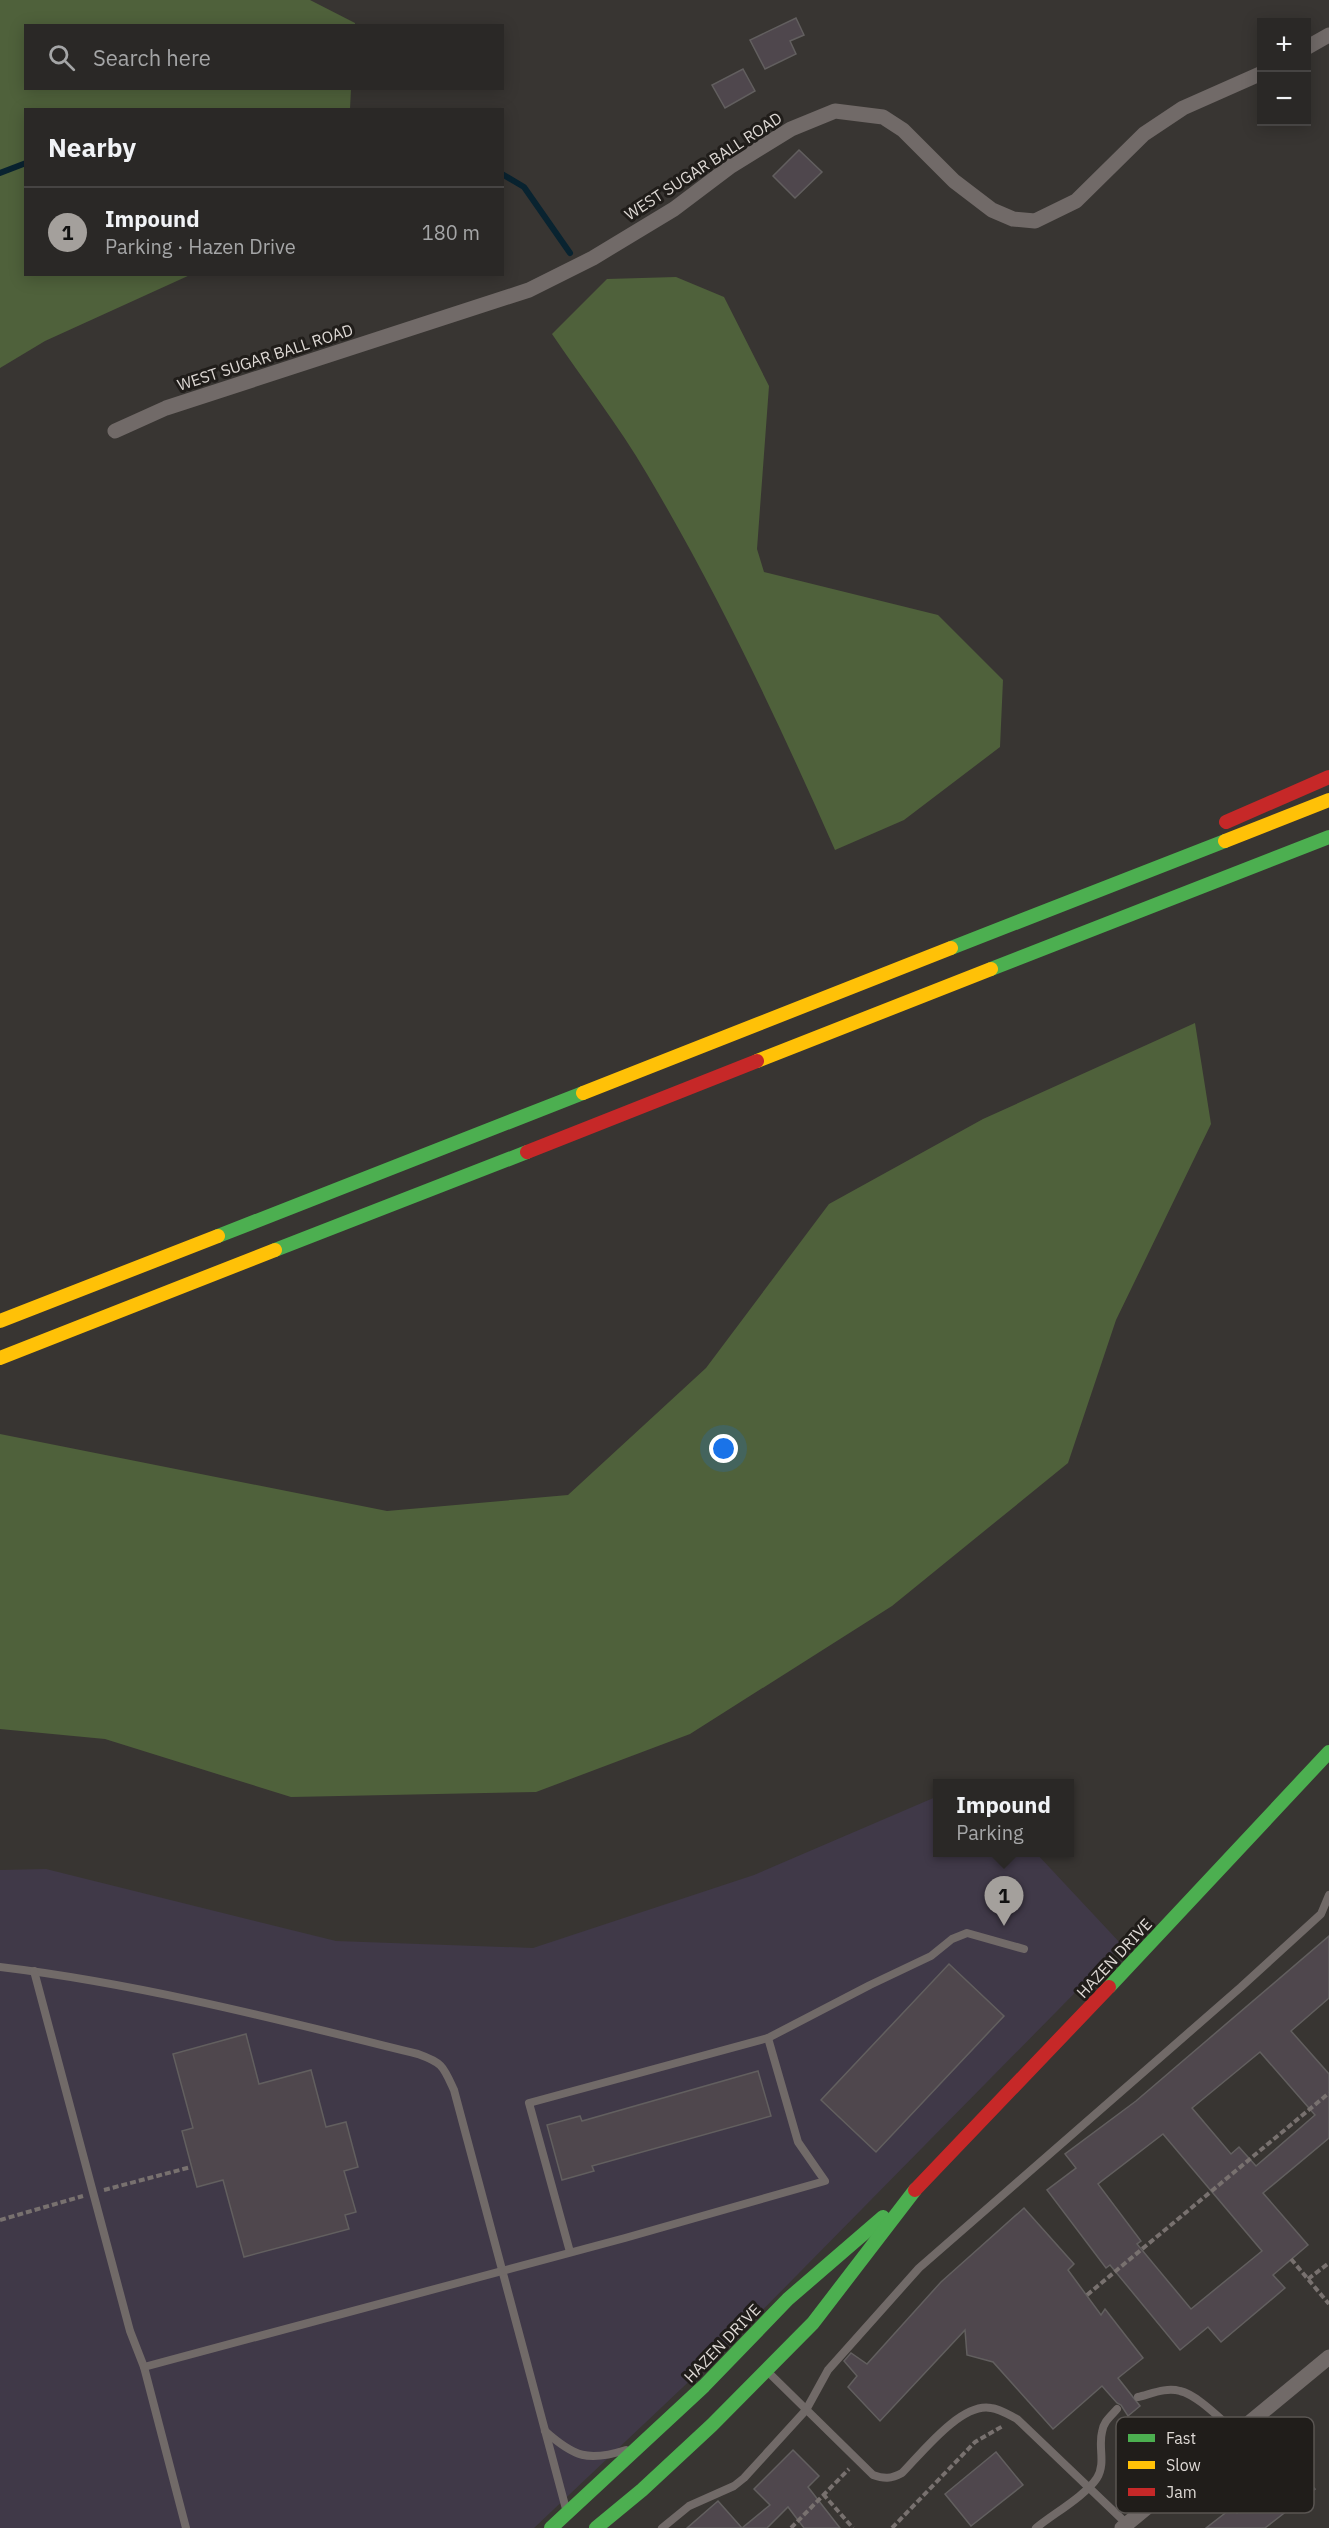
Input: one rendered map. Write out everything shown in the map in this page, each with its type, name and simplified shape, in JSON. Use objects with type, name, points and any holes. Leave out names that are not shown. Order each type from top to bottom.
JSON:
[{"type":"main road","points":[[1210,829],[1329,777]]},
{"type":"main road","points":[[0,1321],[1329,800]]},
{"type":"main road","points":[[0,1358],[1329,837]]},
{"type":"main road","points":[[974,939],[1178,844]]},
{"type":"main road","points":[[1167,901],[1329,849]]},
{"type":"main road","name":"HAZEN DRIVE","points":[[551,2528],[642,2446],[788,2299],[920,2184],[1101,1996],[1329,1752]]},
{"type":"main road","name":"HAZEN DRIVE","points":[[596,2528],[686,2450],[813,2323],[920,2184]]},
{"type":"street","points":[[1311,45],[1329,35]]},
{"type":"street","name":"WEST SUGAR BALL ROAD","points":[[115,431],[166,408],[529,290],[592,258],[663,215],[730,166],[791,129],[835,111],[883,117],[903,130],[954,181],[992,210],[1013,219],[1035,221],[1076,201],[1144,134],[1183,108],[1257,75]]},
{"type":"street","points":[[1256,2417],[1329,2357]]},
{"type":"street","points":[[1124,2526],[1140,2513]]},
{"type":"lane","points":[[662,2528],[689,2506],[734,2486],[744,2478],[806,2410],[828,2370],[920,2268],[1241,1987],[1321,1914],[1329,1895]]},
{"type":"lane","points":[[570,2253],[529,2103],[768,2038],[931,1956],[952,1939],[967,1932],[1024,1949]]},
{"type":"lane","points":[[0,1967],[98,1981],[280,2020],[418,2054],[437,2061],[445,2070],[454,2090],[567,2514]]},
{"type":"lane","points":[[34,1971],[130,2331],[144,2367],[186,2528]]},
{"type":"lane","points":[[144,2367],[570,2253],[825,2181],[798,2142],[768,2038]]},
{"type":"lane","points":[[766,2370],[873,2475],[883,2479],[893,2478],[902,2473],[955,2420],[967,2412],[989,2407],[1017,2419],[1089,2487],[1124,2526]]},
{"type":"lane","points":[[1138,2397],[1166,2390],[1180,2391],[1193,2397],[1217,2417]]},
{"type":"lane","points":[[1036,2528],[1089,2487],[1097,2477],[1101,2468],[1101,2432],[1105,2422],[1117,2409]]},
{"type":"lane","points":[[545,2431],[563,2447],[591,2458],[606,2457],[642,2446]]},
{"type":"path","points":[[1087,2295],[1329,2093]]},
{"type":"path","points":[[0,2220],[191,2167]]},
{"type":"path","points":[[1291,2259],[1329,2304]]},
{"type":"path","points":[[1308,2279],[1329,2263]]},
{"type":"path","points":[[892,2528],[975,2442],[1017,2419]]},
{"type":"path","points":[[791,2528],[836,2482]]},
{"type":"path","points":[[823,2494],[853,2528]]},
{"type":"shaded area","points":[[933,1798],[933,1857],[1040,1857],[1122,1945],[737,2336],[534,2528],[0,2528],[0,1870],[46,1869],[336,1941],[533,1948],[754,1875]]},
{"type":"green space","points":[[0,0],[310,0],[355,23],[24,24],[24,90],[351,90],[350,108],[24,108],[24,276],[188,276],[45,341],[0,368]]},
{"type":"green space","points":[[676,277],[724,297],[769,386],[757,549],[764,572],[938,615],[1003,680],[1000,747],[904,820],[835,850],[792,754],[699,566],[636,456],[552,334],[607,279]]},
{"type":"green space","points":[[1195,1023],[1211,1124],[1116,1320],[1068,1463],[892,1606],[690,1734],[536,1792],[291,1797],[105,1739],[0,1729],[0,1434],[387,1511],[568,1495],[706,1368],[829,1204],[983,1119]]},
{"type":"building","points":[[796,18],[804,35],[790,41],[796,54],[765,69],[750,40]]},
{"type":"building","points":[[743,69],[755,91],[725,108],[712,85]]},
{"type":"building","points":[[799,150],[822,172],[795,198],[773,176]]},
{"type":"building","points":[[1329,1936],[1329,1998],[1291,2031],[1329,2074],[1329,2138],[1263,2193],[1308,2245],[1273,2275],[1285,2288],[1221,2342],[1208,2327],[1180,2350],[1110,2265],[1106,2268],[1047,2190],[1076,2168],[1065,2154],[1136,2101]],"holes":[[[1260,2052],[1315,2115],[1256,2166],[1239,2147],[1231,2154],[1192,2108]],[[1163,2134],[1262,2251],[1191,2309],[1137,2244],[1141,2241],[1098,2184]]]},
{"type":"building","points":[[949,1964],[1004,2016],[876,2152],[821,2100]]},
{"type":"building","points":[[246,2034],[259,2084],[311,2070],[326,2127],[346,2122],[358,2167],[344,2171],[356,2212],[345,2215],[349,2229],[244,2257],[223,2180],[197,2187],[182,2131],[193,2128],[173,2054]]},
{"type":"building","points":[[758,2071],[771,2116],[592,2166],[594,2171],[562,2180],[547,2125],[580,2116],[582,2121]]},
{"type":"building","points":[[1024,2208],[1074,2264],[1068,2270],[1101,2315],[1105,2309],[1143,2358],[1118,2378],[1140,2406],[1128,2416],[1121,2405],[1102,2386],[1053,2429],[993,2362],[967,2355],[965,2330],[880,2421],[848,2387],[857,2376],[844,2361],[851,2353],[867,2364],[941,2282]]},
{"type":"building","points":[[793,2450],[819,2476],[808,2487],[840,2528],[804,2528],[788,2507],[767,2528],[742,2528],[770,2505],[754,2489]]},
{"type":"building","points":[[996,2452],[1023,2485],[971,2526],[945,2494]]},
{"type":"building","points":[[718,2501],[742,2528],[687,2528]]},
{"type":"building","points":[[1225,2513],[1284,2513],[1265,2528],[1206,2528]]},
{"type":"waterway","points":[[0,173],[24,164]]},
{"type":"waterway","points":[[504,175],[524,187],[570,253]]},
{"type":"traffic: fast","points":[[991,969],[1329,837]]},
{"type":"traffic: fast","points":[[951,948],[1225,841]]},
{"type":"traffic: fast","points":[[218,1236],[583,1093]]},
{"type":"traffic: fast","points":[[275,1250],[527,1152]]},
{"type":"traffic: fast","points":[[1109,1987],[1329,1752]]},
{"type":"traffic: fast","points":[[596,2528],[642,2490],[712,2425],[813,2323],[915,2190]]},
{"type":"traffic: fast","points":[[551,2528],[704,2386],[788,2299],[883,2217]]},
{"type":"traffic: slow","points":[[1225,841],[1329,800]]},
{"type":"traffic: slow","points":[[583,1093],[951,948]]},
{"type":"traffic: slow","points":[[757,1061],[991,969]]},
{"type":"traffic: slow","points":[[0,1321],[218,1236]]},
{"type":"traffic: slow","points":[[0,1358],[275,1250]]},
{"type":"traffic: jam","points":[[1226,822],[1329,777]]},
{"type":"traffic: jam","points":[[527,1152],[757,1061]]},
{"type":"traffic: jam","points":[[915,2190],[1109,1987]]},
{"type":"place","name":"Impound","points":[[1004,1926]]}]
